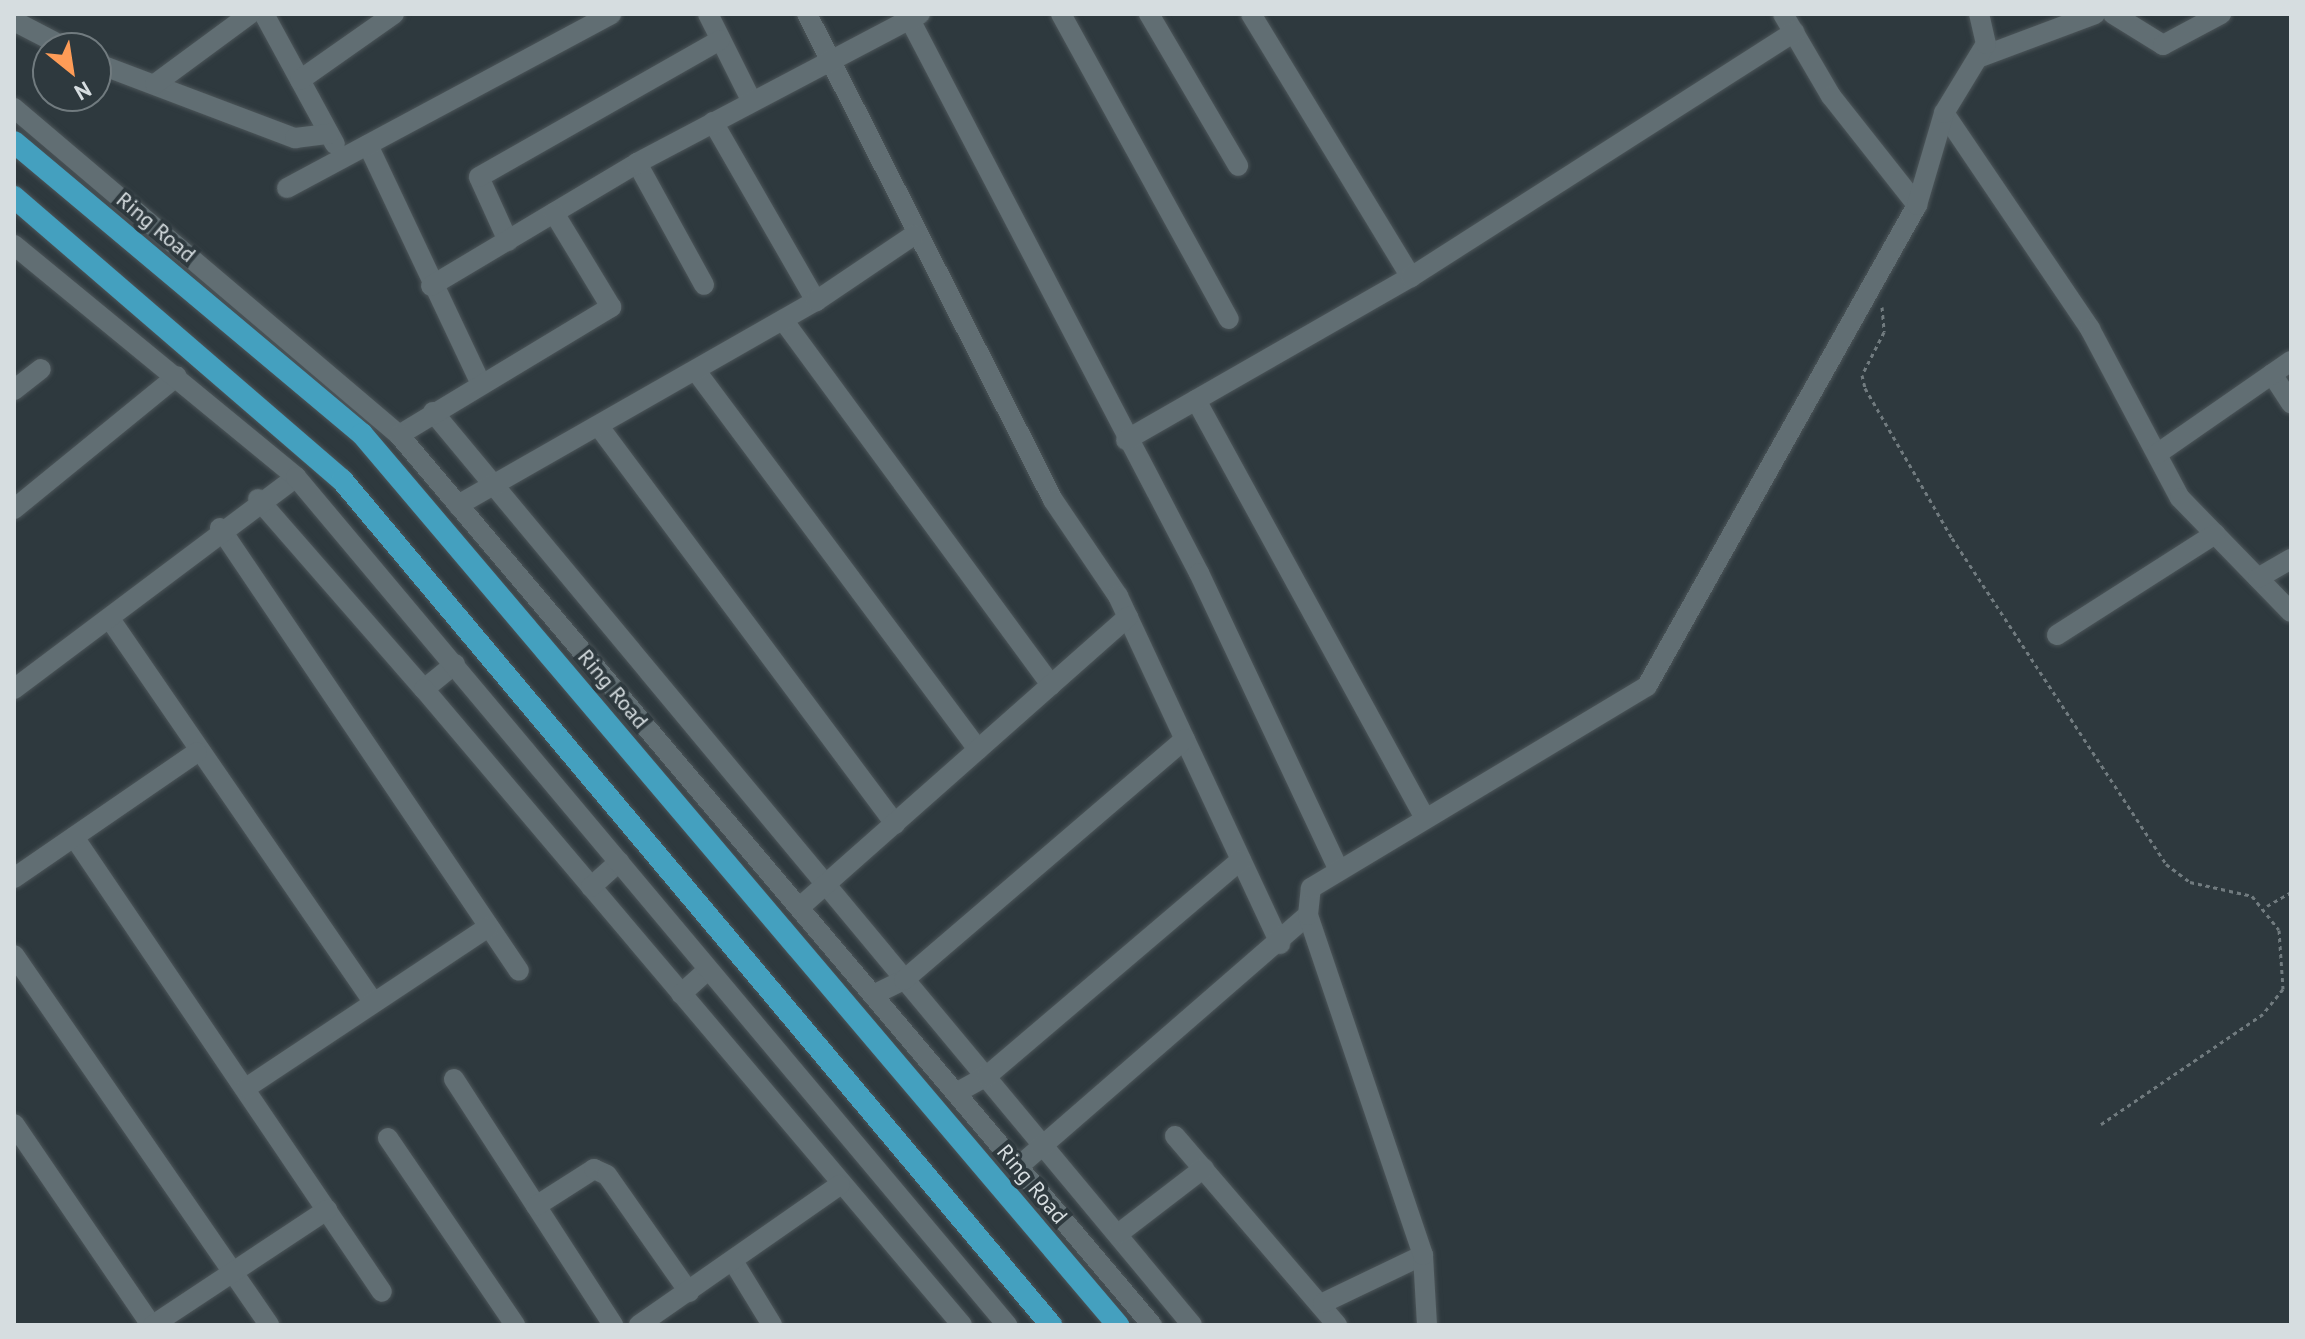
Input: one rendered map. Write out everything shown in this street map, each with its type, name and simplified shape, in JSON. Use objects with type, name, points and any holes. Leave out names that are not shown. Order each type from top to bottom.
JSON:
[{"type":"highway","name":"Ring Road","points":[[14,142],[362,434],[1118,1325]]},
{"type":"highway","points":[[14,197],[342,480],[1051,1325]]},
{"type":"street","points":[[155,84],[250,14]]},
{"type":"street","points":[[264,14],[342,158]]},
{"type":"street","points":[[300,80],[394,14]]},
{"type":"street","points":[[287,188],[611,14]]},
{"type":"street","points":[[708,14],[752,102]]},
{"type":"street","points":[[807,14],[914,235],[1053,500],[1128,617],[1280,944]]},
{"type":"street","points":[[1061,14],[1229,319]]},
{"type":"street","points":[[1149,14],[1238,166]]},
{"type":"street","points":[[1251,14],[1411,277]]},
{"type":"street","points":[[1783,14],[1831,96],[1917,205]]},
{"type":"street","points":[[1427,1325],[1423,1255],[1308,915],[1311,888],[1647,686],[1917,205],[1944,113],[1986,44],[1979,14]]},
{"type":"street","points":[[1978,58],[2095,14]]},
{"type":"street","points":[[2113,14],[2163,45],[2221,14]]},
{"type":"street","points":[[431,286],[637,163],[912,16],[1126,440],[1199,573],[1339,870]]},
{"type":"street","points":[[14,21],[35,32]]},
{"type":"street","points":[[1126,440],[1411,277],[1794,32]]},
{"type":"street","points":[[508,241],[479,177],[720,40]]},
{"type":"street","points":[[112,69],[295,138],[329,134]]},
{"type":"street","points":[[14,108],[399,435],[1152,1325]]},
{"type":"street","points":[[1944,113],[2090,329],[2180,498],[2291,612]]},
{"type":"street","points":[[713,122],[816,301]]},
{"type":"street","points":[[368,145],[431,286],[481,384]]},
{"type":"street","points":[[637,163],[704,285]]},
{"type":"street","points":[[399,435],[611,307],[554,213]]},
{"type":"street","points":[[458,505],[498,487],[816,301],[914,235]]},
{"type":"street","points":[[14,245],[296,477],[1007,1325]]},
{"type":"street","points":[[783,320],[1051,685]]},
{"type":"street","points":[[2157,454],[2291,361]]},
{"type":"street","points":[[14,390],[41,369]]},
{"type":"street","points":[[696,371],[978,750]]},
{"type":"street","points":[[2272,374],[2291,403]]},
{"type":"street","points":[[14,509],[177,376]]},
{"type":"street","points":[[1196,400],[1425,819]]},
{"type":"street","points":[[433,412],[498,487],[824,887],[1045,1143],[1192,1325]]},
{"type":"street","points":[[600,428],[895,824]]},
{"type":"street","points":[[14,689],[110,619],[258,499],[296,477]]},
{"type":"street","points":[[258,499],[424,689],[840,1185],[962,1325]]},
{"type":"street","points":[[220,528],[519,971]]},
{"type":"street","points":[[2057,635],[2215,534]]},
{"type":"street","points":[[2258,578],[2291,559]]},
{"type":"street","points":[[800,907],[1128,617]]},
{"type":"street","points":[[110,619],[197,752],[373,1001]]},
{"type":"street","points":[[424,689],[455,664]]},
{"type":"street","points":[[873,995],[904,980],[1185,739]]},
{"type":"street","points":[[14,878],[197,752]]},
{"type":"street","points":[[74,837],[382,1292]]},
{"type":"street","points":[[956,1093],[987,1076],[1241,860]]},
{"type":"street","points":[[591,887],[619,862]]},
{"type":"street","points":[[1018,1167],[1280,944],[1308,915]]},
{"type":"street","points":[[246,1088],[488,927]]},
{"type":"street","points":[[1280,944],[1319,949]]},
{"type":"street","points":[[14,955],[269,1325]]},
{"type":"street","points":[[681,994],[708,970]]},
{"type":"street","points":[[454,1079],[613,1325]]},
{"type":"street","points":[[14,1124],[152,1325],[327,1210]]},
{"type":"street","points":[[1175,1136],[1323,1303],[1337,1325]]},
{"type":"street","points":[[388,1138],[515,1325]]},
{"type":"street","points":[[1118,1234],[1204,1168]]},
{"type":"street","points":[[536,1206],[594,1169],[607,1175],[689,1292]]},
{"type":"street","points":[[639,1325],[840,1185]]},
{"type":"street","points":[[1323,1303],[1423,1255]]},
{"type":"street","points":[[733,1261],[772,1325]]},
{"type":"path","points":[[1868,288],[1883,308],[1884,332],[1862,375],[1865,388],[1952,538],[2166,864],[2190,882],[2252,896],[2265,907],[2279,930],[2283,989],[2263,1014],[2101,1124]]},
{"type":"path","points":[[2265,907],[2291,892]]}]
